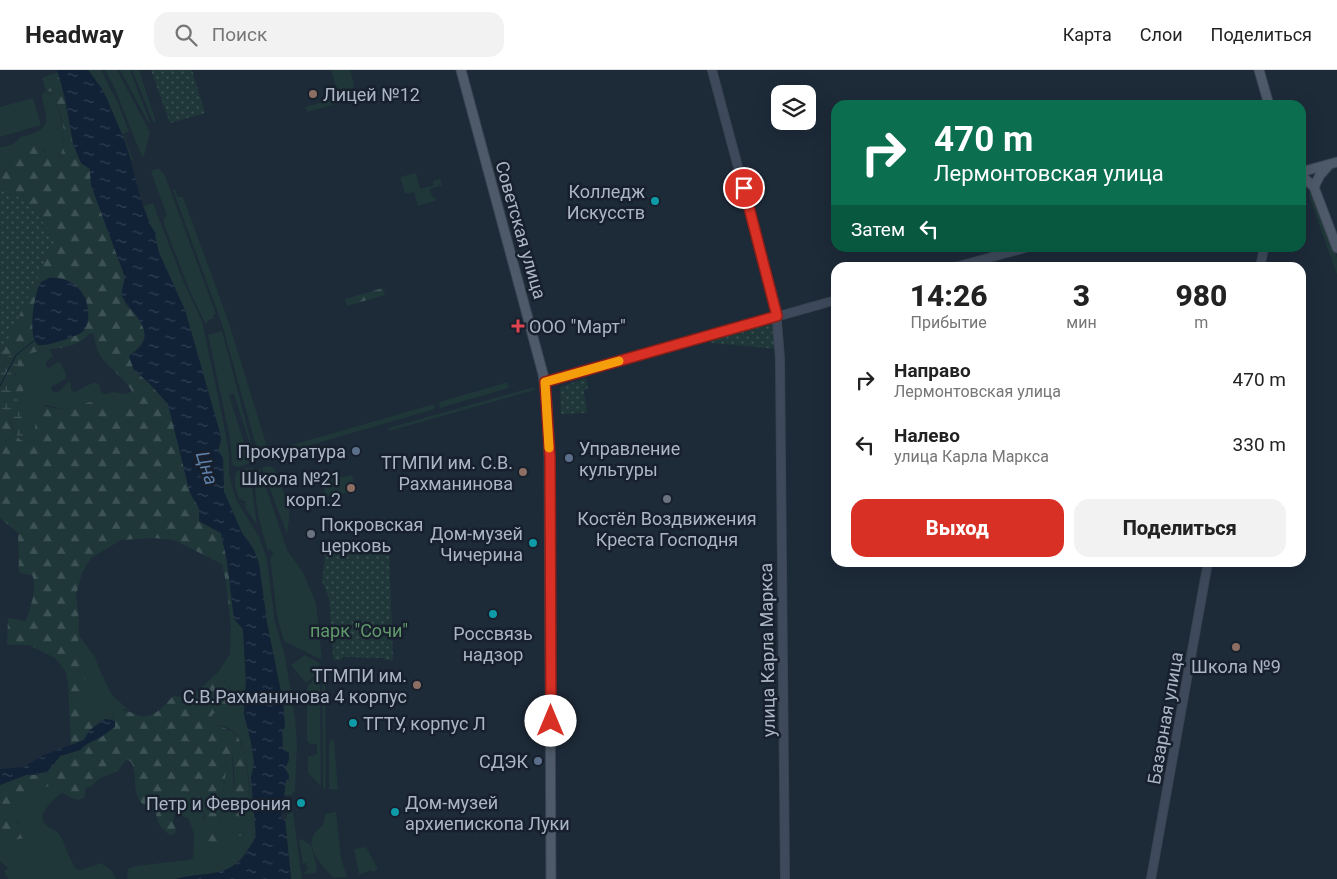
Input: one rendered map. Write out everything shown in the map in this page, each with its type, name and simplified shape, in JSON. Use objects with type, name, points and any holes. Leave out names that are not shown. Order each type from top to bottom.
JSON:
[{"type":"main road","name":"Советская улица","points":[[461,70],[545,382],[550,458],[551,879]]},
{"type":"main road","name":"улица Карла Маркса","points":[[712,70],[777,316],[780,359],[785,879]]},
{"type":"main road","points":[[1259,70],[1268,100]]},
{"type":"main road","points":[[1306,171],[1335,162]]},
{"type":"main road","points":[[1314,187],[1322,172],[1335,162]]},
{"type":"main road","points":[[1306,178],[1314,187],[1337,248]]},
{"type":"main road","points":[[974,262],[1010,252]]},
{"type":"main road","points":[[545,382],[831,301]]},
{"type":"main road","name":"Базарная улица","points":[[1151,879],[1207,567]]},
{"type":"green space","points":[[88,70],[101,70],[118,103],[129,131],[123,134],[133,160],[131,161],[107,99]]},
{"type":"green space","points":[[105,70],[117,70],[150,132],[144,156],[142,157],[115,89]]},
{"type":"green space","points":[[120,70],[130,70],[150,122],[148,122]]},
{"type":"green space","points":[[132,70],[139,70],[156,122],[153,122]]},
{"type":"green space","points":[[151,70],[192,70],[205,113],[170,123]]},
{"type":"green space","points":[[331,70],[350,70],[353,88],[341,92],[337,90]]},
{"type":"green space","points":[[58,72],[60,77],[47,91],[56,105],[62,121],[64,138],[61,155],[48,156],[43,149],[25,141],[21,150],[14,156],[9,169],[0,172],[0,147],[11,145],[20,137],[37,132],[44,126],[46,118],[42,94],[46,92],[42,78]]},
{"type":"green space","points":[[60,77],[73,143],[81,163],[90,169],[91,185],[125,277],[124,299],[126,305],[138,316],[144,328],[145,334],[142,343],[129,356],[134,370],[168,404],[190,493],[199,508],[199,521],[221,533],[227,561],[234,619],[231,620],[231,627],[222,564],[174,540],[154,538],[121,540],[91,558],[82,573],[76,595],[79,620],[78,652],[88,687],[84,703],[91,710],[97,712],[99,723],[89,731],[84,740],[71,745],[66,672],[55,658],[29,645],[7,645],[8,618],[26,621],[33,598],[34,580],[32,575],[19,573],[18,533],[0,518],[0,407],[7,416],[14,431],[25,442],[33,439],[36,417],[41,406],[67,410],[89,402],[120,405],[128,402],[133,395],[124,380],[100,355],[94,335],[90,333],[78,343],[63,348],[31,353],[24,366],[22,403],[18,405],[14,393],[10,390],[16,374],[6,359],[0,369],[0,357],[27,202],[0,189],[0,172],[9,169],[14,156],[21,150],[25,141],[36,141],[45,152],[54,157],[61,155],[64,138],[62,119],[48,91],[54,80]],"holes":[[[39,285],[86,297],[88,314],[84,331],[65,338],[33,338],[36,294]]]},
{"type":"green space","points":[[356,93],[357,98],[307,112],[305,107]]},
{"type":"green space","points":[[33,98],[41,125],[0,137],[0,107]]},
{"type":"green space","points":[[160,169],[164,173],[216,314],[213,315],[214,318],[207,321],[208,323],[205,323],[190,292],[164,224],[164,217],[167,216],[151,171]]},
{"type":"green space","points":[[416,173],[420,189],[434,185],[433,181],[440,179],[442,185],[430,189],[432,196],[436,198],[435,201],[418,206],[414,192],[405,194],[400,177]]},
{"type":"green space","points":[[0,189],[27,201],[55,239],[0,357]]},
{"type":"green space","points":[[175,189],[178,197],[183,197],[227,317],[269,453],[266,458],[264,456],[259,457],[222,324],[173,190]]},
{"type":"green space","points":[[1313,192],[1337,257],[1337,275],[1309,196],[1309,193]]},
{"type":"green space","points":[[153,203],[184,283],[202,321],[222,415],[229,454],[229,472],[232,487],[237,501],[259,537],[267,559],[275,622],[285,656],[295,718],[297,744],[295,792],[293,792],[293,795],[284,795],[286,780],[289,779],[289,775],[285,769],[286,762],[283,749],[282,732],[285,726],[283,702],[267,623],[259,564],[250,543],[242,533],[224,492],[223,458],[218,451],[221,440],[220,433],[185,310],[159,253],[154,232],[144,206]]},
{"type":"green space","points":[[383,288],[385,295],[347,306],[345,299]]},
{"type":"green space","points":[[774,319],[777,349],[712,343],[709,339]]},
{"type":"green space","points":[[222,331],[256,461],[238,467],[234,466],[232,462],[230,438],[208,335]],"holes":[[[234,394],[250,444],[245,446],[229,395]]]},
{"type":"green space","points":[[14,349],[18,349],[21,352],[10,390],[17,399],[21,412],[23,437],[20,440],[7,415],[0,407],[0,369]]},
{"type":"green space","points":[[49,349],[53,356],[46,362],[46,366],[49,368],[60,362],[66,374],[66,379],[51,387],[52,391],[56,393],[60,391],[69,381],[74,392],[94,383],[100,386],[101,392],[105,394],[113,392],[127,394],[132,390],[134,396],[128,402],[120,405],[89,402],[67,410],[45,405],[36,417],[36,431],[33,439],[24,442],[20,440],[23,437],[18,405],[22,403],[23,399],[24,367],[33,352]]},
{"type":"green space","points":[[586,378],[588,388],[584,391],[587,413],[561,414],[560,387]]},
{"type":"green space","points":[[508,382],[509,388],[440,408],[439,402]]},
{"type":"green space","points":[[534,387],[535,390],[389,431],[388,428]]},
{"type":"green space","points":[[434,404],[435,409],[280,454],[278,449]]},
{"type":"green space","points":[[267,466],[275,470],[289,506],[287,534],[262,468]]},
{"type":"green space","points":[[252,467],[252,488],[257,525],[244,506],[247,506],[244,504],[247,501],[243,501],[243,497],[239,499],[235,481],[237,471]]},
{"type":"green space","points":[[260,469],[287,550],[303,572],[316,603],[322,660],[284,641],[277,616],[270,557],[273,558],[271,555],[274,553],[270,551],[271,548],[268,551],[256,503],[256,470]]},
{"type":"green space","points":[[352,475],[356,491],[326,497],[322,481]]},
{"type":"green space","name":"парк \"Сочи\"","points":[[387,546],[389,548],[393,660],[343,657],[341,660],[335,660],[333,657],[329,598],[322,581],[325,553]]},
{"type":"green space","points":[[231,619],[234,619],[243,629],[246,681],[244,713],[254,763],[251,778],[256,829],[254,842],[241,859],[231,868],[220,873],[176,879],[127,879],[128,869],[135,866],[193,858],[194,834],[188,818],[175,814],[176,809],[200,807],[203,810],[204,819],[218,837],[226,771],[225,757],[232,752],[234,793],[250,800],[247,764],[239,738],[229,728],[211,723],[212,715],[231,697],[230,688],[225,681],[204,688],[187,701],[179,702],[173,696],[189,697],[218,672],[230,654]]},
{"type":"green space","points":[[78,634],[95,657],[112,695],[130,711],[124,709],[112,715],[111,720],[105,719],[99,723],[96,712],[84,703],[88,687],[78,652]]},
{"type":"green space","points":[[305,655],[321,664],[317,667],[321,670],[306,683],[291,665]]},
{"type":"green space","points":[[320,674],[321,786],[308,773],[308,757],[317,754],[317,744],[310,744],[307,740],[307,686]]},
{"type":"green space","points":[[322,676],[325,676],[326,789],[323,788]]},
{"type":"green space","points":[[217,677],[228,684],[231,697],[226,704],[212,715],[211,723],[232,731],[238,737],[246,756],[250,800],[241,836],[237,836],[233,831],[230,821],[234,789],[232,753],[225,757],[226,771],[218,828],[218,846],[210,861],[206,861],[203,855],[205,819],[200,807],[176,809],[173,821],[176,830],[174,834],[170,835],[162,828],[157,819],[156,810],[159,800],[157,796],[153,796],[144,805],[137,795],[133,766],[130,761],[126,760],[118,771],[98,779],[92,786],[85,788],[85,797],[81,799],[78,800],[61,793],[60,786],[56,783],[31,793],[17,804],[0,805],[0,785],[26,775],[37,775],[54,764],[60,756],[80,750],[90,742],[101,737],[115,722],[111,720],[115,710],[125,710],[141,716],[151,715],[161,709],[173,696],[181,703],[187,701],[212,679]]},
{"type":"green space","points":[[334,739],[338,790],[329,789],[329,743]]},
{"type":"green space","points":[[56,783],[60,785],[61,793],[46,808],[43,821],[59,834],[76,869],[81,870],[101,863],[112,871],[116,879],[8,879],[4,871],[8,868],[0,861],[0,839],[6,842],[24,838],[23,826],[16,821],[0,819],[0,805],[17,804],[31,793]]},
{"type":"green space","points":[[289,810],[293,812],[302,879],[291,879],[285,819],[287,819]]},
{"type":"green space","points":[[336,812],[341,858],[347,877],[334,878],[317,858],[312,846],[312,840],[314,834],[323,824],[325,814]]},
{"type":"green space","points":[[0,819],[11,820],[21,824],[26,830],[24,838],[6,842],[0,839]]},
{"type":"green space","points":[[301,839],[311,845],[317,867],[316,873],[305,874],[304,871],[307,873],[306,870],[309,868],[306,867],[307,863],[303,864],[299,841]]},
{"type":"green space","points":[[366,847],[378,869],[359,875],[354,849]]},
{"type":"water","name":"Цна","points":[[57,70],[88,70],[102,89],[123,137],[144,210],[156,233],[159,253],[185,310],[220,433],[221,440],[218,451],[223,458],[224,492],[242,533],[254,550],[259,564],[267,623],[283,702],[285,726],[282,732],[283,749],[289,753],[289,760],[285,769],[289,775],[289,779],[286,780],[284,795],[286,811],[281,812],[282,819],[285,819],[291,879],[176,879],[213,873],[229,868],[244,856],[256,836],[251,778],[254,763],[244,714],[246,681],[243,629],[234,619],[227,561],[221,533],[199,521],[199,508],[190,493],[168,404],[134,370],[129,356],[142,345],[145,339],[144,332],[138,318],[121,295],[125,277],[91,185],[90,169],[81,163],[73,143],[66,101]]},
{"type":"water","points":[[49,278],[64,279],[76,286],[87,303],[88,320],[85,329],[78,334],[51,344],[38,345],[33,333],[32,324],[34,305],[41,282]]},
{"type":"water","points":[[105,719],[115,721],[115,727],[80,750],[60,756],[47,772],[26,775],[0,785],[0,769],[24,767],[41,756],[84,740],[89,731]]},
{"type":"waterway","points":[[0,386],[16,355],[35,340]]},
{"type":"slow traffic","points":[[549,448],[545,382],[619,361]]},
{"type":"place","name":"Лицей №12","points":[[313,94]]},
{"type":"place","name":"Колледж Искусств","points":[[655,201]]},
{"type":"place","name":"ООО \"Март\"","points":[[518,326]]},
{"type":"place","name":"Прокуратура","points":[[356,451]]},
{"type":"place","name":"Управление культуры","points":[[569,458]]},
{"type":"place","name":"ТГМПИ им. С.В. Рахманинова","points":[[523,472]]},
{"type":"place","name":"Школа №21 корп.2","points":[[351,488]]},
{"type":"place","name":"Костёл Воздвижения Креста Господня","points":[[667,499]]},
{"type":"place","name":"Покровская церковь","points":[[311,534]]},
{"type":"place","name":"Дом-музей Чичерина","points":[[533,543]]},
{"type":"place","name":"Россвязь надзор","points":[[493,614]]},
{"type":"place","name":"Школа №9","points":[[1236,647]]},
{"type":"place","name":"ТГМПИ им. С.В.Рахманинова 4 корпус","points":[[417,685]]},
{"type":"place","name":"ТГТУ, корпус Л","points":[[353,723]]},
{"type":"place","name":"СДЭК","points":[[538,761]]},
{"type":"place","name":"Петр и Феврония","points":[[301,803]]},
{"type":"place","name":"Дом-музей архиепископа Луки","points":[[395,812]]},
{"type":"route","points":[[551,721],[550,458],[545,382],[777,316],[744,188]]}]
